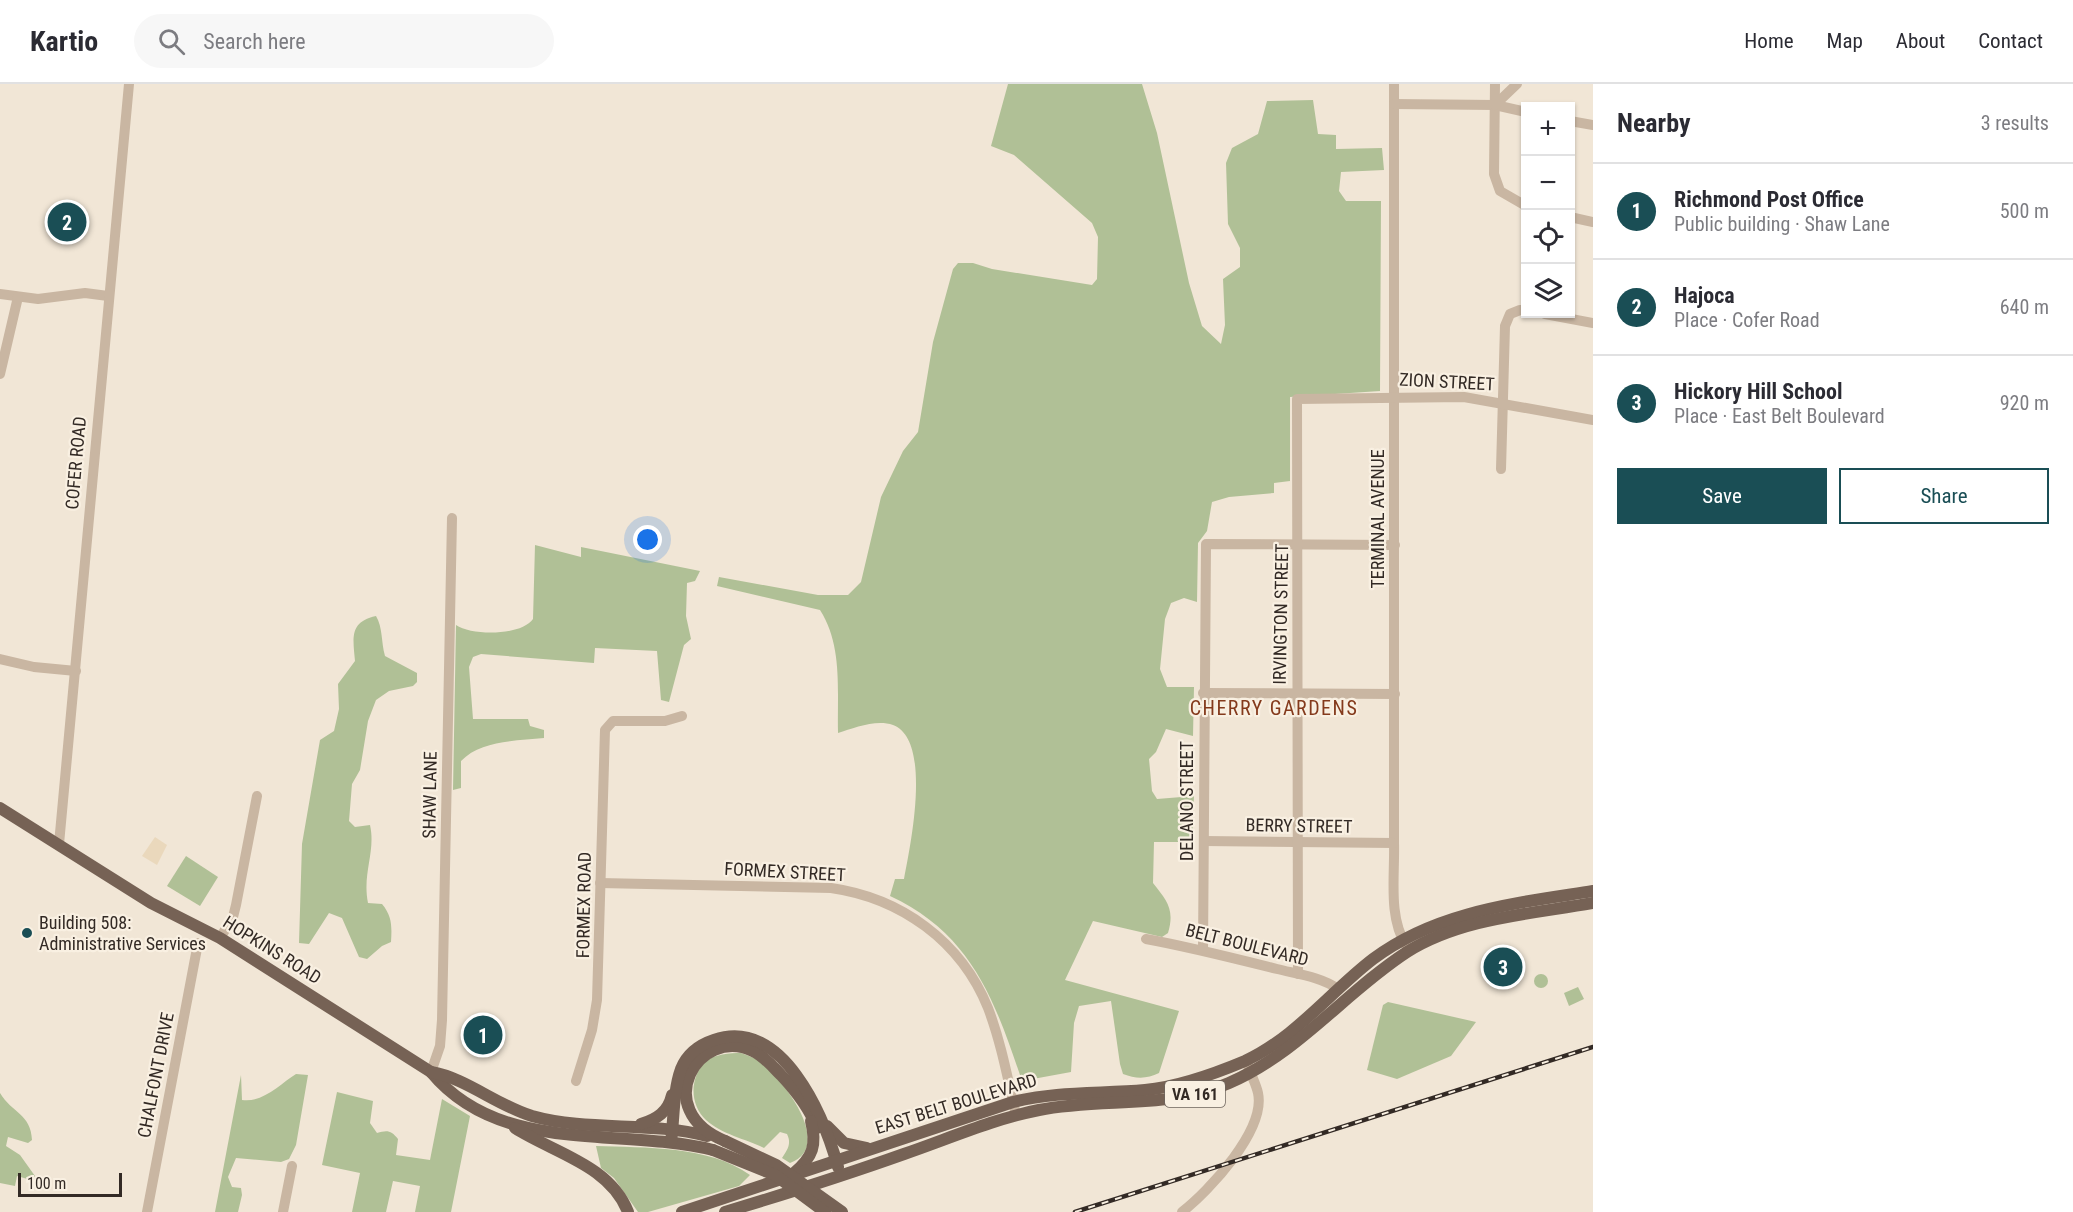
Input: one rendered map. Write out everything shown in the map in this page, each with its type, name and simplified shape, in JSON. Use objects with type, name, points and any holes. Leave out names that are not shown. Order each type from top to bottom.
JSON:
[{"type":"main road","name":"HOPKINS ROAD","points":[[0,808],[151,903],[220,938],[431,1072],[442,1085],[507,1122],[568,1135],[671,1135],[775,1176],[825,1212]]},
{"type":"main road","name":"EAST BELT BOULEVARD","points":[[725,1212],[841,1176],[1016,1115],[1068,1106],[1144,1103],[1178,1098],[1228,1084],[1251,1073],[1296,1044],[1406,945],[1447,920],[1499,906],[1593,891]]},
{"type":"main road","points":[[1528,901],[1549,910]]},
{"type":"main road","name":"EAST BELT BOULEVARD","points":[[682,1212],[1013,1102],[1059,1093],[1146,1090],[1205,1076],[1246,1060],[1292,1031],[1372,960],[1406,945],[1466,926],[1593,903]]},
{"type":"main road","points":[[628,1126],[653,1120],[665,1111],[689,1055],[700,1046],[724,1036],[742,1036],[764,1045],[790,1067],[809,1093],[814,1113],[833,1162],[841,1176]]},
{"type":"main road","points":[[725,1141],[705,1132],[697,1125],[691,1116],[686,1091],[692,1069],[699,1060],[716,1050],[734,1047],[753,1051],[764,1059],[793,1087],[831,1132],[844,1143],[852,1147],[874,1148]]},
{"type":"main road","name":"HOPKINS ROAD","points":[[431,1072],[449,1075],[497,1103],[532,1116],[579,1124],[628,1126],[671,1135],[725,1141],[776,1165],[842,1212]]},
{"type":"main road","points":[[671,1135],[679,1077]]},
{"type":"main road","points":[[791,1177],[807,1162],[813,1149],[814,1113]]},
{"type":"main road","points":[[507,1122],[534,1140],[600,1174],[613,1187],[628,1212]]},
{"type":"street","name":"COFER ROAD","points":[[59,844],[129,84]]},
{"type":"street","name":"TERMINAL AVENUE","points":[[1394,84],[1395,916],[1406,945]]},
{"type":"street","points":[[1496,84],[1494,174],[1500,191],[1521,203]]},
{"type":"street","points":[[1495,105],[1517,84]]},
{"type":"street","points":[[1394,104],[1495,105],[1521,111]]},
{"type":"street","points":[[1575,122],[1593,125]]},
{"type":"street","points":[[1575,220],[1593,222]]},
{"type":"street","points":[[0,294],[38,299],[85,293],[108,296]]},
{"type":"street","points":[[0,374],[18,297]]},
{"type":"street","points":[[1501,469],[1505,326],[1506,320],[1514,311],[1521,310]]},
{"type":"street","points":[[1569,318],[1593,323]]},
{"type":"street","name":"ZION STREET","points":[[1297,399],[1464,396],[1593,420]]},
{"type":"street","name":"IRVINGTON STREET","points":[[1297,399],[1298,974]]},
{"type":"street","name":"SHAW LANE","points":[[431,1072],[440,1046],[442,1020],[452,518]]},
{"type":"street","name":"DELANO STREET","points":[[1203,950],[1203,693],[1206,544],[1298,545]]},
{"type":"street","points":[[1298,545],[1395,545]]},
{"type":"street","points":[[0,658],[34,667],[76,671]]},
{"type":"street","points":[[1203,693],[1395,694]]},
{"type":"street","name":"FORMEX ROAD","points":[[576,1081],[592,1030],[597,1000],[606,727],[617,720],[665,721],[682,716]]},
{"type":"street","points":[[220,938],[233,917],[257,796]]},
{"type":"street","name":"BERRY STREET","points":[[1204,841],[1394,843]]},
{"type":"street","name":"FORMEX STREET","points":[[600,883],[831,888],[866,896],[900,909],[940,938],[976,983],[994,1028],[1016,1115]]},
{"type":"street","name":"BELT BOULEVARD","points":[[1146,939],[1203,950],[1298,974],[1330,983],[1338,989]]},
{"type":"street","name":"CHALFONT DRIVE","points":[[147,1212],[198,943]]},
{"type":"street","points":[[1182,1212],[1224,1174],[1254,1120],[1258,1093],[1246,1060]]},
{"type":"street","points":[[283,1212],[291,1166]]},
{"type":"green space","points":[[1008,84],[1142,84],[1157,133],[1189,283],[1202,326],[1221,344],[1225,325],[1223,279],[1240,267],[1240,248],[1228,224],[1226,163],[1232,148],[1258,134],[1267,101],[1313,100],[1318,134],[1336,135],[1336,149],[1382,148],[1384,170],[1341,172],[1339,191],[1346,201],[1381,201],[1380,391],[1290,397],[1290,481],[1274,483],[1274,493],[1229,497],[1212,502],[1207,531],[1198,543],[1197,602],[1184,598],[1171,603],[1165,619],[1160,669],[1167,687],[1194,687],[1193,736],[1166,729],[1156,752],[1149,759],[1152,791],[1157,799],[1194,796],[1192,842],[1154,842],[1153,883],[1170,911],[1168,933],[1162,937],[1093,921],[1065,980],[1179,1011],[1159,1073],[1146,1077],[1123,1074],[1111,1001],[1079,1006],[1074,1023],[1071,1072],[1022,1081],[990,997],[961,950],[918,912],[890,896],[895,879],[904,879],[914,820],[916,772],[912,751],[905,735],[893,725],[886,723],[865,725],[838,733],[836,654],[820,610],[717,586],[719,577],[818,595],[848,595],[861,582],[881,497],[903,451],[918,432],[933,342],[953,269],[958,263],[973,263],[992,269],[1092,285],[1097,279],[1098,237],[1092,223],[1014,155],[991,146]]},
{"type":"green space","points":[[535,545],[581,557],[581,547],[700,571],[695,581],[687,583],[686,616],[691,639],[684,645],[669,702],[661,700],[657,651],[595,648],[594,663],[481,654],[473,657],[469,667],[473,719],[528,719],[530,726],[544,730],[544,738],[489,745],[469,754],[461,761],[461,788],[453,790],[456,625],[473,631],[496,632],[518,629],[533,619]]},
{"type":"green space","points":[[376,616],[380,625],[385,656],[417,673],[417,682],[413,686],[389,691],[376,700],[368,721],[360,770],[352,784],[349,821],[355,827],[370,825],[368,903],[382,904],[390,917],[391,926],[391,942],[382,946],[367,959],[359,957],[342,918],[329,913],[309,944],[299,943],[302,844],[320,740],[334,731],[339,709],[338,684],[355,661],[354,638],[357,627],[361,622]]},
{"type":"green space","points":[[186,856],[218,877],[200,906],[167,886]]},
{"type":"green space","points":[[1538,974],[1544,974],[1548,981],[1544,988],[1538,988],[1534,984],[1534,978]]},
{"type":"green space","points":[[1578,987],[1584,999],[1569,1006],[1564,993]]},
{"type":"green space","points":[[1388,1002],[1476,1022],[1451,1056],[1397,1079],[1367,1070],[1383,1005]]},
{"type":"green space","points":[[741,1053],[758,1060],[768,1068],[800,1111],[806,1127],[808,1142],[803,1154],[790,1163],[782,1158],[789,1144],[787,1134],[780,1132],[764,1148],[712,1125],[697,1107],[694,1100],[694,1084],[705,1062],[717,1056]]},
{"type":"green space","points":[[296,1074],[308,1075],[296,1145],[289,1159],[281,1162],[236,1158],[228,1177],[232,1187],[241,1188],[242,1195],[238,1212],[215,1212],[241,1075],[242,1100],[250,1100],[264,1096]]},
{"type":"green space","points":[[337,1092],[373,1101],[370,1123],[377,1133],[389,1132],[398,1139],[396,1155],[430,1160],[442,1099],[470,1116],[451,1212],[415,1212],[420,1186],[393,1181],[386,1212],[352,1212],[360,1173],[322,1165]]},
{"type":"green space","points":[[0,1093],[25,1119],[31,1131],[32,1140],[28,1143],[8,1137],[6,1146],[20,1155],[35,1176],[31,1180],[17,1176],[15,1186],[0,1183]]},
{"type":"green space","points":[[596,1146],[655,1148],[696,1153],[733,1165],[750,1175],[739,1186],[648,1212],[638,1212],[614,1178],[601,1168]]},
{"type":"shaded area","points":[[155,837],[167,845],[157,865],[142,856]]},
{"type":"railway","points":[[1075,1212],[1593,1047]]},
{"type":"place","name":"Hajoca","points":[[67,222]]},
{"type":"place","name":"Building 508: Administrative Services","points":[[27,933]]},
{"type":"place","name":"Hickory Hill School","points":[[1503,967]]},
{"type":"place","name":"Richmond Post Office","points":[[483,1035]]},
{"type":"district","name":"CHERRY GARDENS","points":[[1274,708]]}]
